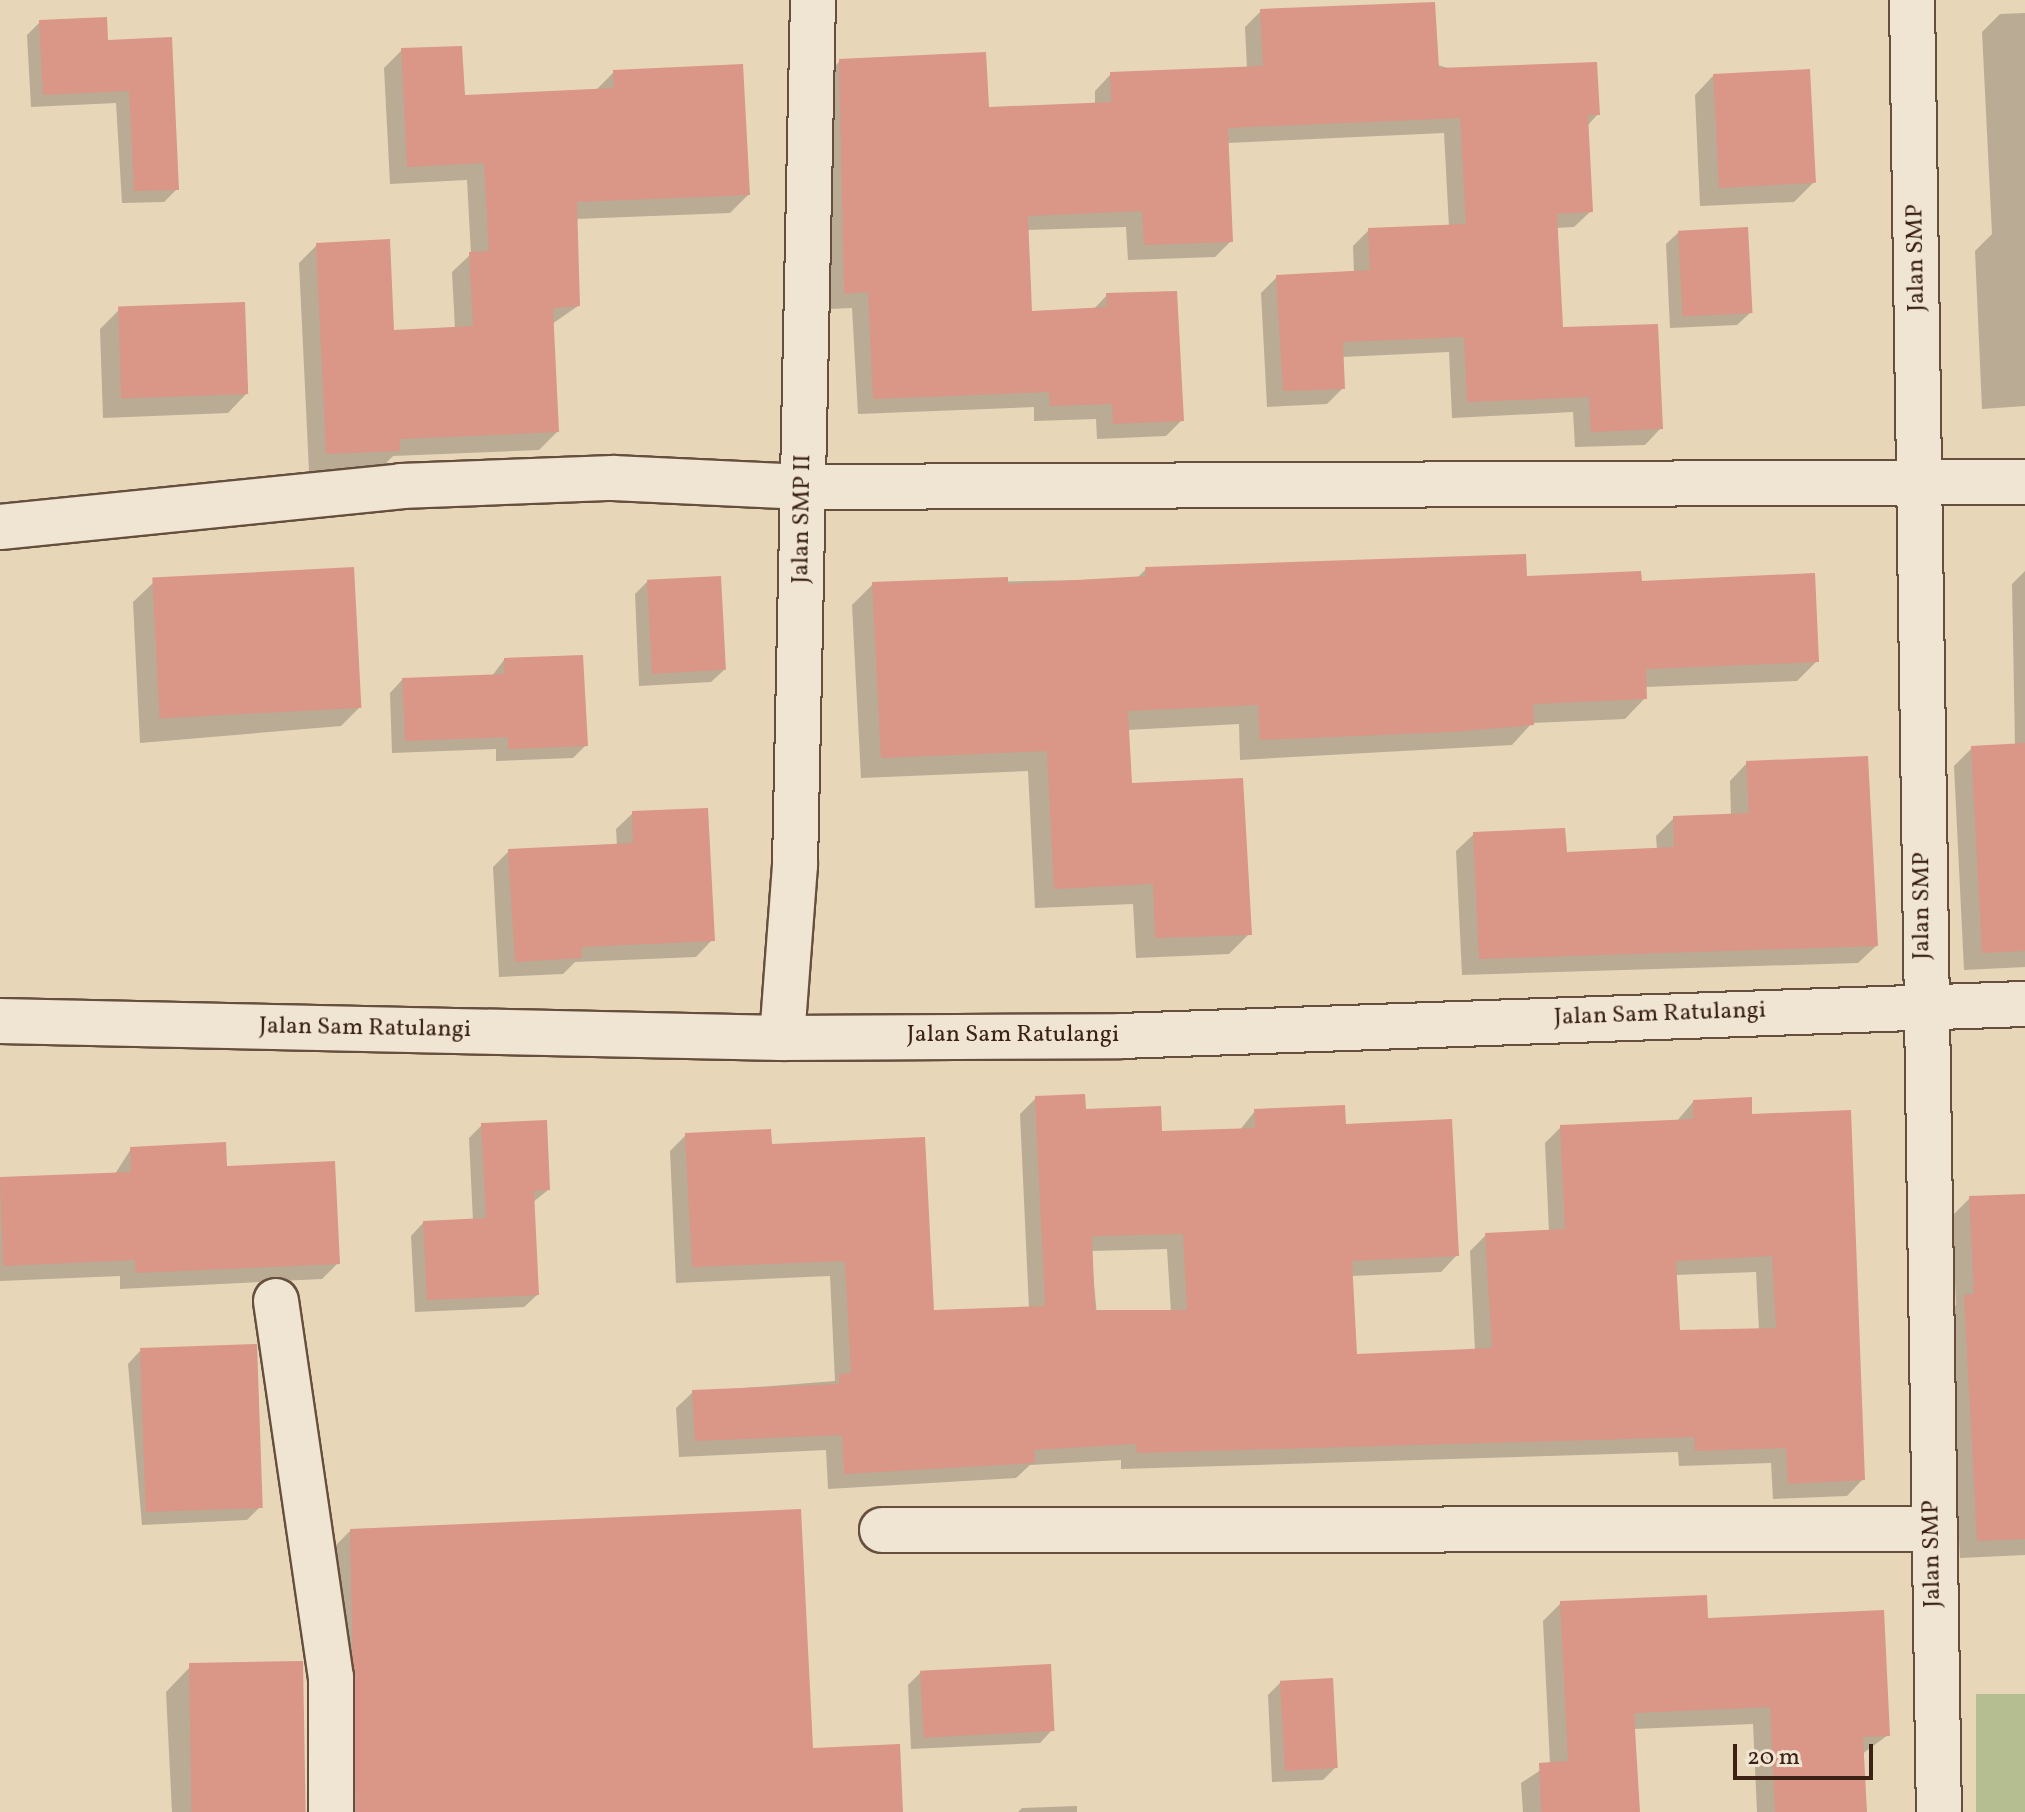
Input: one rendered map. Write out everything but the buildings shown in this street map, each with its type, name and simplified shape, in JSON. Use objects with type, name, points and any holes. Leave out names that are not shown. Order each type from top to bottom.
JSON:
[{"type":"street","name":"Jalan SMP II","points":[[782,1038],[795,865],[813,0]]},
{"type":"street","name":"Jalan SMP","points":[[1912,0],[1921,483],[1924,1005],[1939,1812]]},
{"type":"street","points":[[0,527],[401,486],[613,478],[804,487],[2025,482]]},
{"type":"street","name":"Jalan Sam Ratulangi","points":[[0,1021],[782,1038],[1121,1036],[1924,1005],[2025,1004]]},
{"type":"street","points":[[276,1301],[331,1677],[331,1812]]},
{"type":"street","points":[[882,1530],[1932,1529]]},
{"type":"green space","points":[[1976,1694],[2025,1694],[2025,1812],[1976,1812]]}]
